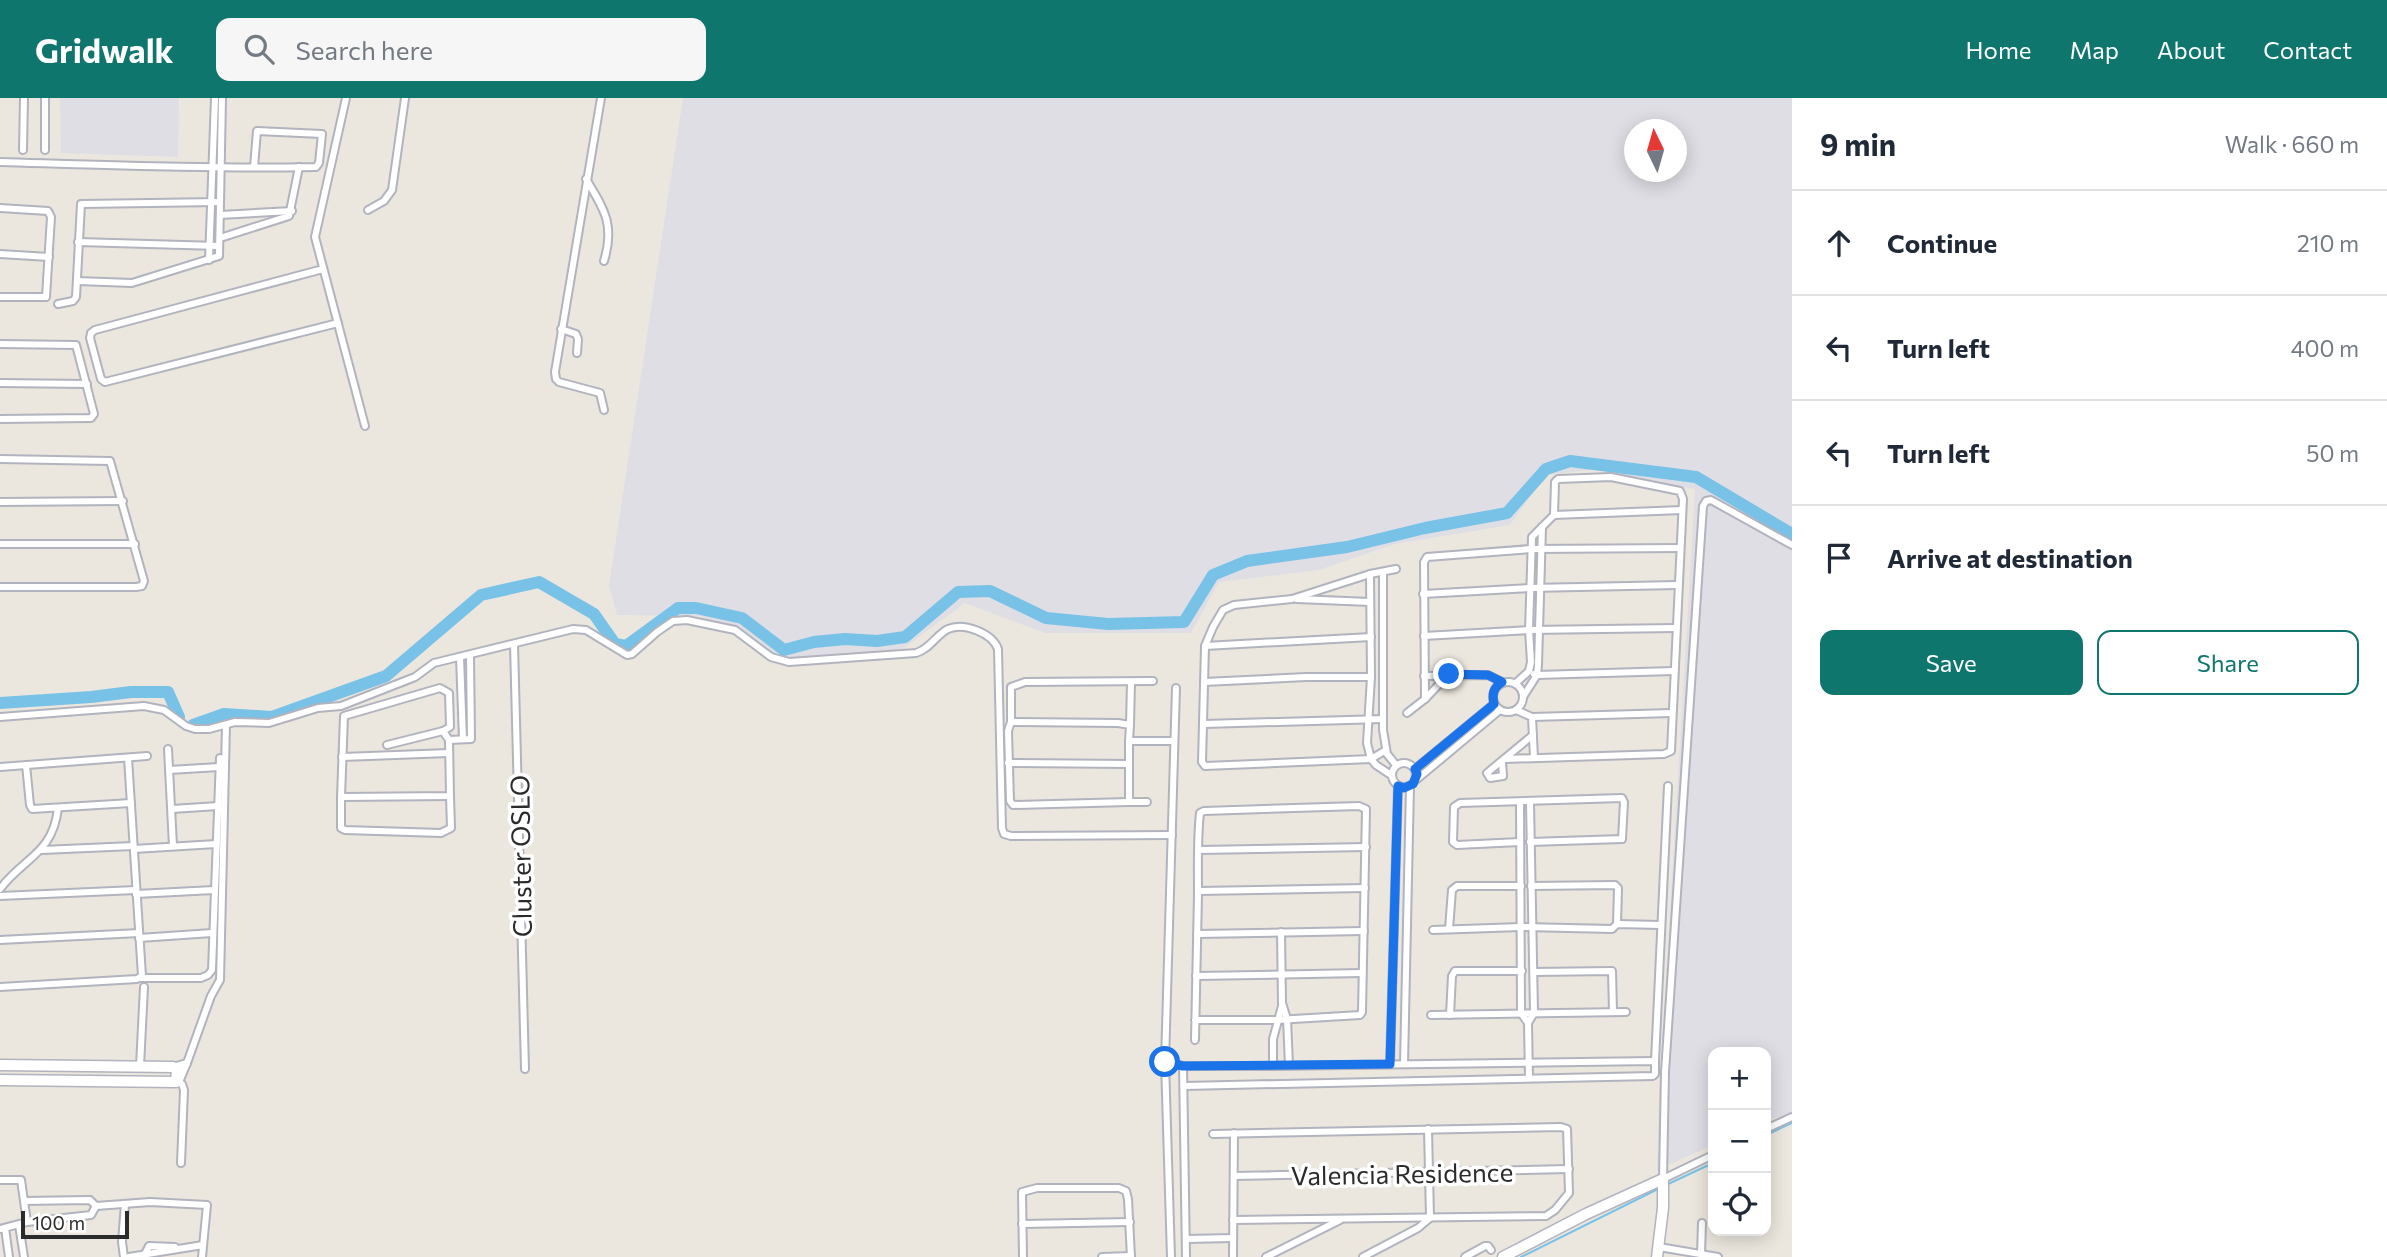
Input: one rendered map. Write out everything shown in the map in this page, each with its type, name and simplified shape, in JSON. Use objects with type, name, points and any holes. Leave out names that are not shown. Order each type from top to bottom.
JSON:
[{"type":"street","points":[[23,150],[24,98]]},
{"type":"street","points":[[45,98],[45,150]]},
{"type":"street","points":[[77,281],[132,283],[219,256],[220,202],[215,98]]},
{"type":"street","points":[[209,260],[222,98]]},
{"type":"street","points":[[346,98],[316,234],[365,426]]},
{"type":"street","points":[[368,210],[384,201],[392,190],[405,98]]},
{"type":"street","points":[[601,98],[555,367],[556,379],[600,393],[604,410]]},
{"type":"street","points":[[0,162],[217,167],[314,168],[319,165],[321,133],[257,131],[254,167]]},
{"type":"street","points":[[78,242],[210,246],[288,217],[292,211],[299,167]]},
{"type":"street","points":[[586,179],[607,215],[608,248],[604,261]]},
{"type":"street","points":[[58,304],[74,300],[81,204],[220,202]]},
{"type":"street","points":[[0,208],[50,212],[46,297],[0,297]]},
{"type":"street","points":[[220,215],[292,211]]},
{"type":"street","points":[[0,254],[49,257]]},
{"type":"street","points":[[323,269],[94,331],[90,338],[101,379],[105,382],[338,323]]},
{"type":"street","points":[[561,329],[576,334],[577,353]]},
{"type":"street","points":[[0,344],[76,345],[93,410],[92,418],[0,419]]},
{"type":"street","points":[[0,383],[87,384]]},
{"type":"street","points":[[0,459],[109,460],[144,578],[141,587],[0,587]]},
{"type":"street","points":[[1533,734],[1503,760],[1671,751],[1682,496],[1677,489],[1605,477],[1556,480],[1554,515]]},
{"type":"street","points":[[1718,1257],[1658,1252],[1663,1184],[1665,1072],[1703,506],[1706,501],[1712,500],[1792,545]]},
{"type":"street","points":[[0,502],[123,501]]},
{"type":"street","points":[[1516,683],[1529,671],[1531,662],[1531,549],[1532,537],[1542,525],[1554,515],[1682,510]]},
{"type":"street","points":[[1523,697],[1516,683],[1509,681],[1502,682],[1492,695],[1494,704],[1500,710],[1516,710],[1537,676],[1542,525]]},
{"type":"street","points":[[0,544],[135,544]]},
{"type":"street","points":[[1425,699],[1423,594],[1424,562],[1427,557],[1531,549],[1680,548]]},
{"type":"street","points":[[1292,599],[1370,574],[1396,569]]},
{"type":"street","points":[[1383,573],[1383,719],[1386,750],[1396,765]]},
{"type":"street","points":[[1370,574],[1371,677],[1367,743],[1371,759],[1376,765],[1391,775],[1398,786],[1410,786]]},
{"type":"street","points":[[1423,594],[1530,588],[1678,585]]},
{"type":"street","points":[[1370,602],[1292,599],[1228,607],[1219,615],[1205,646],[1202,762],[1208,767],[1371,759],[1386,750]]},
{"type":"street","points":[[1371,617],[1383,616]]},
{"type":"street","points":[[0,717],[144,706],[164,710],[186,726],[195,729],[209,729],[235,722],[269,723],[318,708],[341,706],[415,677],[434,663],[580,628],[627,655],[632,654],[673,621],[687,620],[735,630],[771,657],[789,662],[916,653],[927,648],[953,627],[984,633],[994,640],[998,649],[1004,834],[1172,835]]},
{"type":"street","points":[[1424,636],[1530,630],[1676,628]]},
{"type":"street","points":[[1205,646],[1371,637]]},
{"type":"street","name":"Cluster OSLO","points":[[514,644],[525,1069]]},
{"type":"street","points":[[467,739],[470,654]]},
{"type":"street","points":[[1371,657],[1383,655]]},
{"type":"street","points":[[460,657],[467,739]]},
{"type":"street","points":[[1529,671],[1537,676],[1674,671]]},
{"type":"street","points":[[1407,713],[1449,674]]},
{"type":"street","points":[[1424,676],[1488,675],[1502,682]]},
{"type":"street","points":[[1204,682],[1371,677]]},
{"type":"street","points":[[1129,802],[1130,681]]},
{"type":"street","points":[[1147,802],[1013,805],[1010,802],[1008,763],[1008,731],[1011,722],[1009,692],[1015,684],[1153,681]]},
{"type":"street","points":[[387,745],[450,727],[449,693],[440,688],[344,716],[341,828],[441,832],[451,828],[449,740],[443,731]]},
{"type":"street","points":[[1171,1257],[1165,1062],[1176,688]]},
{"type":"street","points":[[1415,769],[1494,704]]},
{"type":"street","points":[[1404,1064],[1410,786],[1500,710]]},
{"type":"street","points":[[1516,710],[1532,717],[1672,713]]},
{"type":"street","points":[[1532,717],[1534,758]]},
{"type":"street","points":[[1203,724],[1383,719]]},
{"type":"street","points":[[1011,722],[1098,722],[1130,725]]},
{"type":"street","points":[[178,1082],[211,996],[220,980],[226,725]]},
{"type":"street","points":[[449,740],[467,739]]},
{"type":"street","points":[[1129,741],[1174,741]]},
{"type":"street","points":[[168,748],[173,846]]},
{"type":"street","points":[[342,757],[449,753]]},
{"type":"street","points":[[0,766],[148,756]]},
{"type":"street","points":[[128,758],[141,978]]},
{"type":"street","points":[[0,987],[141,978],[185,979],[208,975],[212,967],[220,758]]},
{"type":"street","points":[[1008,763],[1129,765]]},
{"type":"street","points":[[1396,765],[1406,763],[1415,769]]},
{"type":"street","points":[[26,765],[31,808],[131,803]]},
{"type":"street","points":[[1391,775],[1396,765]]},
{"type":"street","points":[[169,770],[219,767]]},
{"type":"street","points":[[1415,769],[1416,780]]},
{"type":"street","points":[[1390,1064],[1398,786]]},
{"type":"street","points":[[1184,1086],[1653,1076],[1668,786]]},
{"type":"street","points":[[341,797],[450,796]]},
{"type":"street","points":[[1520,842],[1457,845],[1453,842],[1454,807],[1457,804],[1622,798],[1624,802],[1622,839],[1530,842]]},
{"type":"street","points":[[1520,802],[1521,1013],[1528,1023]]},
{"type":"street","points":[[1529,1078],[1528,1023],[1534,1013],[1530,802]]},
{"type":"street","points":[[172,808],[218,806]]},
{"type":"street","points":[[1195,1020],[1277,1020],[1360,1015],[1363,1007],[1366,809],[1359,806],[1205,811],[1200,815],[1195,1020],[1195,1040]]},
{"type":"street","points":[[0,890],[42,850],[54,827],[58,808]]},
{"type":"street","points":[[42,850],[216,844]]},
{"type":"street","points":[[1199,850],[1366,847]]},
{"type":"street","points":[[1520,866],[1531,865]]},
{"type":"street","points":[[1531,886],[1615,884],[1618,888],[1617,925]]},
{"type":"street","points":[[1449,929],[1452,890],[1457,886],[1521,886]]},
{"type":"street","points":[[1198,891],[1365,888]]},
{"type":"street","points":[[0,896],[214,890]]},
{"type":"street","points":[[1433,930],[1521,927],[1612,929],[1617,925],[1661,925]]},
{"type":"street","points":[[1197,934],[1363,931]]},
{"type":"street","points":[[1281,932],[1283,1003],[1287,1019],[1289,1065]]},
{"type":"street","points":[[0,940],[212,933]]},
{"type":"street","points":[[1450,1015],[1452,976],[1455,971],[1522,971]]},
{"type":"street","points":[[1534,972],[1612,971],[1613,1012]]},
{"type":"street","points":[[1196,976],[1362,973]]},
{"type":"street","points":[[140,1066],[144,987]]},
{"type":"street","points":[[1278,1083],[1273,1044],[1283,1003]]},
{"type":"street","points":[[1431,1016],[1626,1012]]},
{"type":"street","points":[[1273,1044],[1287,1043]]},
{"type":"street","points":[[1165,1062],[1183,1066],[1655,1060]]},
{"type":"street","points":[[0,1065],[173,1067],[187,1063]]},
{"type":"street","points":[[1183,1066],[1186,1257]]},
{"type":"street","points":[[173,1067],[178,1072],[178,1082]]},
{"type":"street","points":[[0,1080],[178,1082],[184,1086],[181,1163]]},
{"type":"street","points":[[1771,1127],[1792,1117]]},
{"type":"street","points":[[1213,1134],[1564,1126],[1567,1129],[1570,1169],[1568,1195],[1546,1216],[1233,1220]]},
{"type":"street","points":[[1428,1129],[1430,1218]]},
{"type":"street","points":[[1233,1257],[1234,1133]]},
{"type":"street","points":[[1503,1257],[1586,1214],[1663,1184],[1708,1158]]},
{"type":"street","name":"Valencia Residence","points":[[1234,1176],[1570,1169]]},
{"type":"street","points":[[0,1180],[20,1178],[24,1201],[24,1257]]},
{"type":"street","points":[[1023,1257],[1022,1192],[1037,1188],[1119,1188],[1126,1191],[1131,1256],[1102,1257]]},
{"type":"street","points":[[24,1201],[90,1200],[96,1206],[150,1202],[207,1205],[202,1257]]},
{"type":"street","points":[[124,1257],[122,1242],[125,1204]]},
{"type":"street","points":[[9,1257],[2,1229],[91,1215],[96,1206]]},
{"type":"street","points":[[1363,1257],[1418,1228],[1430,1218]]},
{"type":"street","points":[[1266,1257],[1342,1219]]},
{"type":"street","points":[[1022,1224],[1129,1222]]},
{"type":"street","points":[[1701,1254],[1702,1223]]},
{"type":"street","points":[[1186,1239],[1233,1238]]},
{"type":"street","points":[[129,1257],[203,1245]]},
{"type":"street","points":[[1465,1257],[1485,1246],[1491,1250]]},
{"type":"shaded area","points":[[60,98],[179,98],[178,157],[61,153]]},
{"type":"shaded area","points":[[683,98],[1792,98],[1792,1121],[1777,1117],[1771,1119],[1771,1047],[1708,1047],[1708,1147],[1657,1170],[1695,489],[1621,478],[1600,469],[1546,475],[1510,525],[1395,544],[1319,570],[1219,582],[1191,633],[1045,633],[965,603],[896,654],[783,664],[702,616],[617,615],[609,586]]},
{"type":"waterway","points":[[193,725],[224,714],[272,717],[386,676],[481,595],[539,582],[594,614],[615,644],[626,646],[678,608],[696,608],[742,618],[784,650],[814,642],[845,639],[877,641],[905,637],[958,592],[990,591],[1046,618],[1108,624],[1184,622],[1213,575],[1247,561],[1347,547],[1425,528],[1507,513],[1546,469],[1570,461],[1696,477],[1792,534]]},
{"type":"waterway","points":[[0,703],[131,692],[168,692],[179,717]]},
{"type":"waterway","points":[[1771,1133],[1792,1123]]},
{"type":"waterway","points":[[1666,1185],[1708,1165]]},
{"type":"waterway","points":[[1521,1257],[1658,1189]]},
{"type":"route","points":[[1165,1062],[1183,1066],[1390,1064],[1398,786],[1404,788],[1413,784],[1417,774],[1415,769],[1494,704],[1492,695],[1502,682],[1488,675],[1449,674]]}]
